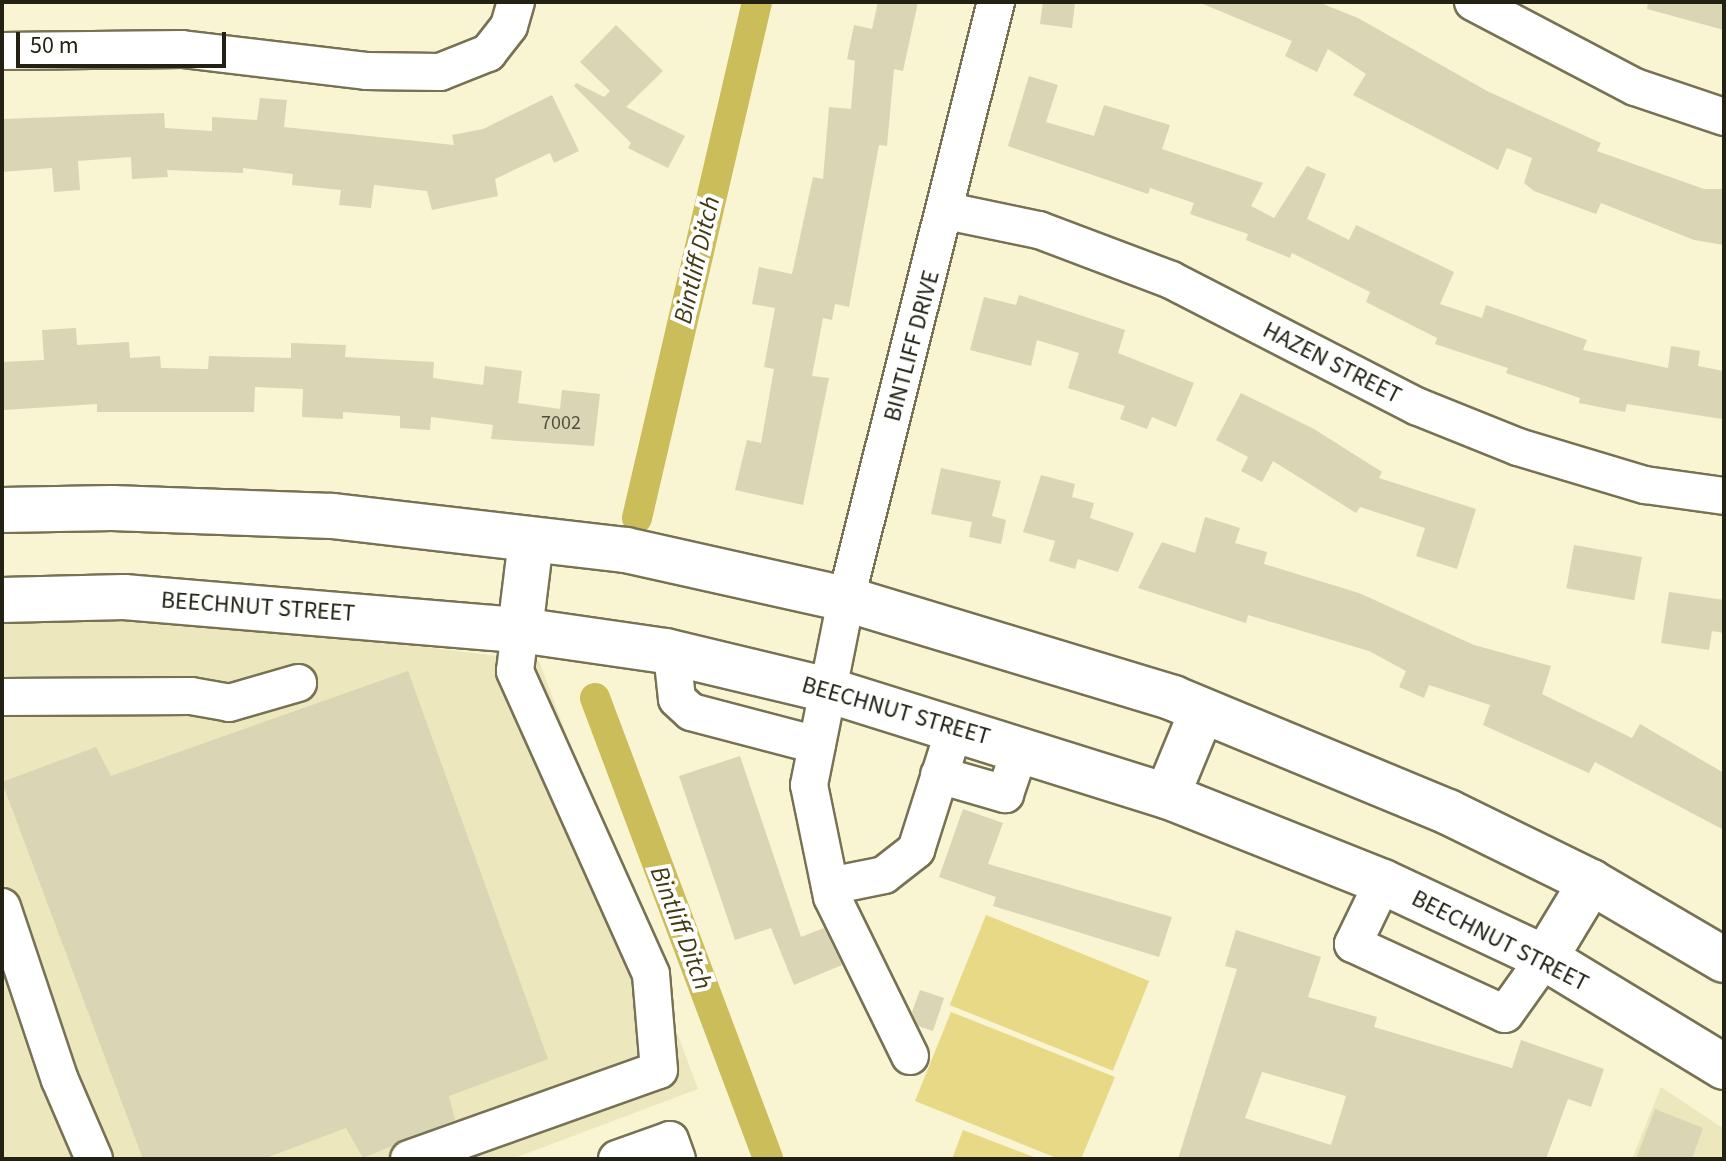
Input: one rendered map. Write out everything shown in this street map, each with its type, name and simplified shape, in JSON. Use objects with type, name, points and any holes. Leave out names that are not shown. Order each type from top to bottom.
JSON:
[{"type":"main road","points":[[2,510],[112,508],[332,516],[531,540],[734,571],[846,599],[1202,711],[1448,812],[1591,882],[1724,960]]},
{"type":"main road","points":[[520,630],[531,540]]},
{"type":"main road","name":"BEECHNUT STREET","points":[[2,600],[124,597],[520,630],[672,653],[828,690],[1021,747],[1167,796],[1383,882],[1545,958],[1724,1067]]},
{"type":"main road","points":[[1167,796],[1202,711]]},
{"type":"main road","points":[[1545,958],[1591,882]]},
{"type":"street","name":"BINTLIFF DRIVE","points":[[910,1056],[830,886],[809,785],[846,599],[947,211],[996,2]]},
{"type":"street","points":[[1473,2],[1635,87],[1724,117]]},
{"type":"street","points":[[2,51],[182,49],[366,71],[440,72],[488,53],[513,14]]},
{"type":"street","name":"HAZEN STREET","points":[[947,211],[1039,230],[1171,280],[1416,406],[1518,447],[1645,485],[1724,496]]},
{"type":"street","points":[[409,1159],[659,1070],[651,974],[515,671],[520,630]]},
{"type":"street","points":[[672,653],[677,699],[691,712],[817,745]]},
{"type":"street","points":[[2,697],[191,696],[229,703],[298,683]]},
{"type":"street","points":[[830,886],[884,875],[916,850],[955,727]]},
{"type":"street","points":[[939,775],[1005,794],[1021,747]]},
{"type":"street","points":[[1383,882],[1353,944],[1505,1014],[1545,958]]},
{"type":"street","points":[[2,907],[60,1080],[94,1159]]},
{"type":"street","points":[[617,1159],[670,1140],[677,1159]]},
{"type":"shaded area","points":[[183,617],[539,661],[698,1089],[512,1159],[2,1159],[2,623]]},
{"type":"shaded area","points":[[986,915],[1149,981],[1113,1071],[950,1005]]},
{"type":"shaded area","points":[[951,1012],[1115,1077],[1081,1159],[1059,1159],[915,1101]]},
{"type":"shaded area","points":[[1661,1087],[1724,1129],[1724,1159],[1632,1159]]},
{"type":"shaded area","points":[[963,1130],[1039,1159],[952,1159]]},
{"type":"building","points":[[878,2],[918,2],[903,71],[894,69],[887,146],[879,145],[849,307],[835,304],[832,320],[823,318],[812,376],[829,378],[803,505],[735,490],[747,440],[761,443],[774,369],[764,367],[775,308],[752,304],[759,267],[792,274],[813,177],[823,179],[829,107],[851,109],[855,61],[847,59],[854,25],[872,29]]},
{"type":"building","points":[[1043,2],[1075,2],[1072,28],[1040,24]]},
{"type":"building","points":[[1198,2],[1318,2],[1358,18],[1487,91],[1601,143],[1597,151],[1704,189],[1724,189],[1724,245],[1694,240],[1601,203],[1596,214],[1534,191],[1524,183],[1532,158],[1507,148],[1498,170],[1353,95],[1366,74],[1328,49],[1317,72],[1285,56],[1292,41]]},
{"type":"building","points":[[1648,2],[1724,2],[1724,30],[1647,9]]},
{"type":"building","points":[[616,25],[663,71],[626,107],[685,136],[668,168],[628,148],[631,143],[574,86],[576,83],[604,97],[610,91],[580,62]]},
{"type":"building","points":[[1029,76],[1058,85],[1046,122],[1094,136],[1104,105],[1170,125],[1162,149],[1263,183],[1251,206],[1274,218],[1307,166],[1326,174],[1307,219],[1349,240],[1356,225],[1454,272],[1440,304],[1482,318],[1486,305],[1587,340],[1583,350],[1668,368],[1671,346],[1700,351],[1698,366],[1724,371],[1722,419],[1627,404],[1625,412],[1579,403],[1580,398],[1506,373],[1508,368],[1435,344],[1437,338],[1366,302],[1370,292],[1292,253],[1290,258],[1246,240],[1248,234],[1190,214],[1194,203],[1150,188],[1148,194],[1008,146]]},
{"type":"building","points":[[552,95],[579,151],[554,163],[550,153],[495,179],[498,196],[432,210],[427,191],[374,185],[371,208],[339,205],[341,190],[292,185],[293,174],[243,168],[243,173],[167,170],[168,177],[132,179],[131,157],[78,161],[80,190],[54,192],[52,168],[2,172],[2,119],[164,113],[165,128],[212,131],[212,117],[257,120],[260,98],[287,100],[284,127],[454,145],[452,135],[483,129]]},
{"type":"building","points":[[1019,295],[1125,330],[1118,353],[1194,383],[1176,427],[1152,417],[1147,429],[1120,419],[1125,406],[1068,388],[1079,353],[1037,340],[1031,366],[970,350],[984,297],[1016,305]]},
{"type":"building","points":[[76,328],[77,345],[129,342],[130,358],[160,356],[161,368],[208,369],[209,356],[291,358],[291,343],[346,345],[345,357],[434,362],[433,378],[483,385],[485,366],[522,371],[518,403],[560,409],[562,390],[600,394],[594,446],[491,439],[493,425],[431,417],[430,430],[400,428],[400,416],[343,412],[343,419],[302,417],[303,389],[255,387],[254,412],[97,412],[97,404],[4,410],[2,362],[44,360],[42,330]]},
{"type":"building","points":[[1241,393],[1314,429],[1382,472],[1379,478],[1476,509],[1457,569],[1416,556],[1425,528],[1360,507],[1356,513],[1273,461],[1262,482],[1241,471],[1248,457],[1216,440]]},
{"type":"building","points":[[941,468],[1001,481],[992,516],[1006,520],[1001,544],[969,537],[972,522],[931,514]]},
{"type":"building","points":[[1041,475],[1075,484],[1072,497],[1094,503],[1090,518],[1134,533],[1118,572],[1078,559],[1075,569],[1049,561],[1055,541],[1023,532]]},
{"type":"building","points":[[1205,517],[1240,528],[1235,543],[1267,552],[1264,564],[1359,593],[1474,645],[1551,666],[1542,694],[1632,738],[1640,724],[1724,773],[1724,830],[1595,762],[1589,773],[1483,725],[1490,705],[1429,685],[1424,698],[1399,687],[1406,671],[1369,651],[1248,615],[1246,623],[1138,588],[1162,542],[1195,553]]},
{"type":"building","points":[[1574,545],[1642,557],[1634,600],[1566,588]]},
{"type":"building","points":[[1669,592],[1724,600],[1724,633],[1712,631],[1709,650],[1661,643]]},
{"type":"building","points":[[408,671],[548,1059],[449,1096],[455,1120],[363,1158],[346,1128],[263,1159],[143,1159],[2,782],[96,747],[111,776]]},
{"type":"building","points":[[740,756],[801,937],[824,928],[842,965],[794,985],[771,928],[735,940],[679,776]]},
{"type":"building","points":[[963,809],[1003,823],[988,864],[1172,917],[1159,957],[993,906],[996,897],[939,877]]},
{"type":"building","points":[[1236,930],[1321,957],[1308,997],[1377,1017],[1374,1027],[1512,1068],[1521,1040],[1604,1069],[1591,1107],[1568,1099],[1546,1159],[1178,1159],[1237,969],[1225,966]],"holes":[[[1262,1072],[1346,1096],[1331,1145],[1245,1118]]]},
{"type":"building","points":[[920,990],[944,998],[933,1031],[918,1026],[912,1012]]},
{"type":"building","points":[[1655,1109],[1703,1128],[1692,1159],[1636,1159]]},
{"type":"waterway","name":"Bintliff Ditch","points":[[637,518],[757,2]]},
{"type":"waterway","name":"Bintliff Ditch","points":[[595,698],[768,1159]]}]
